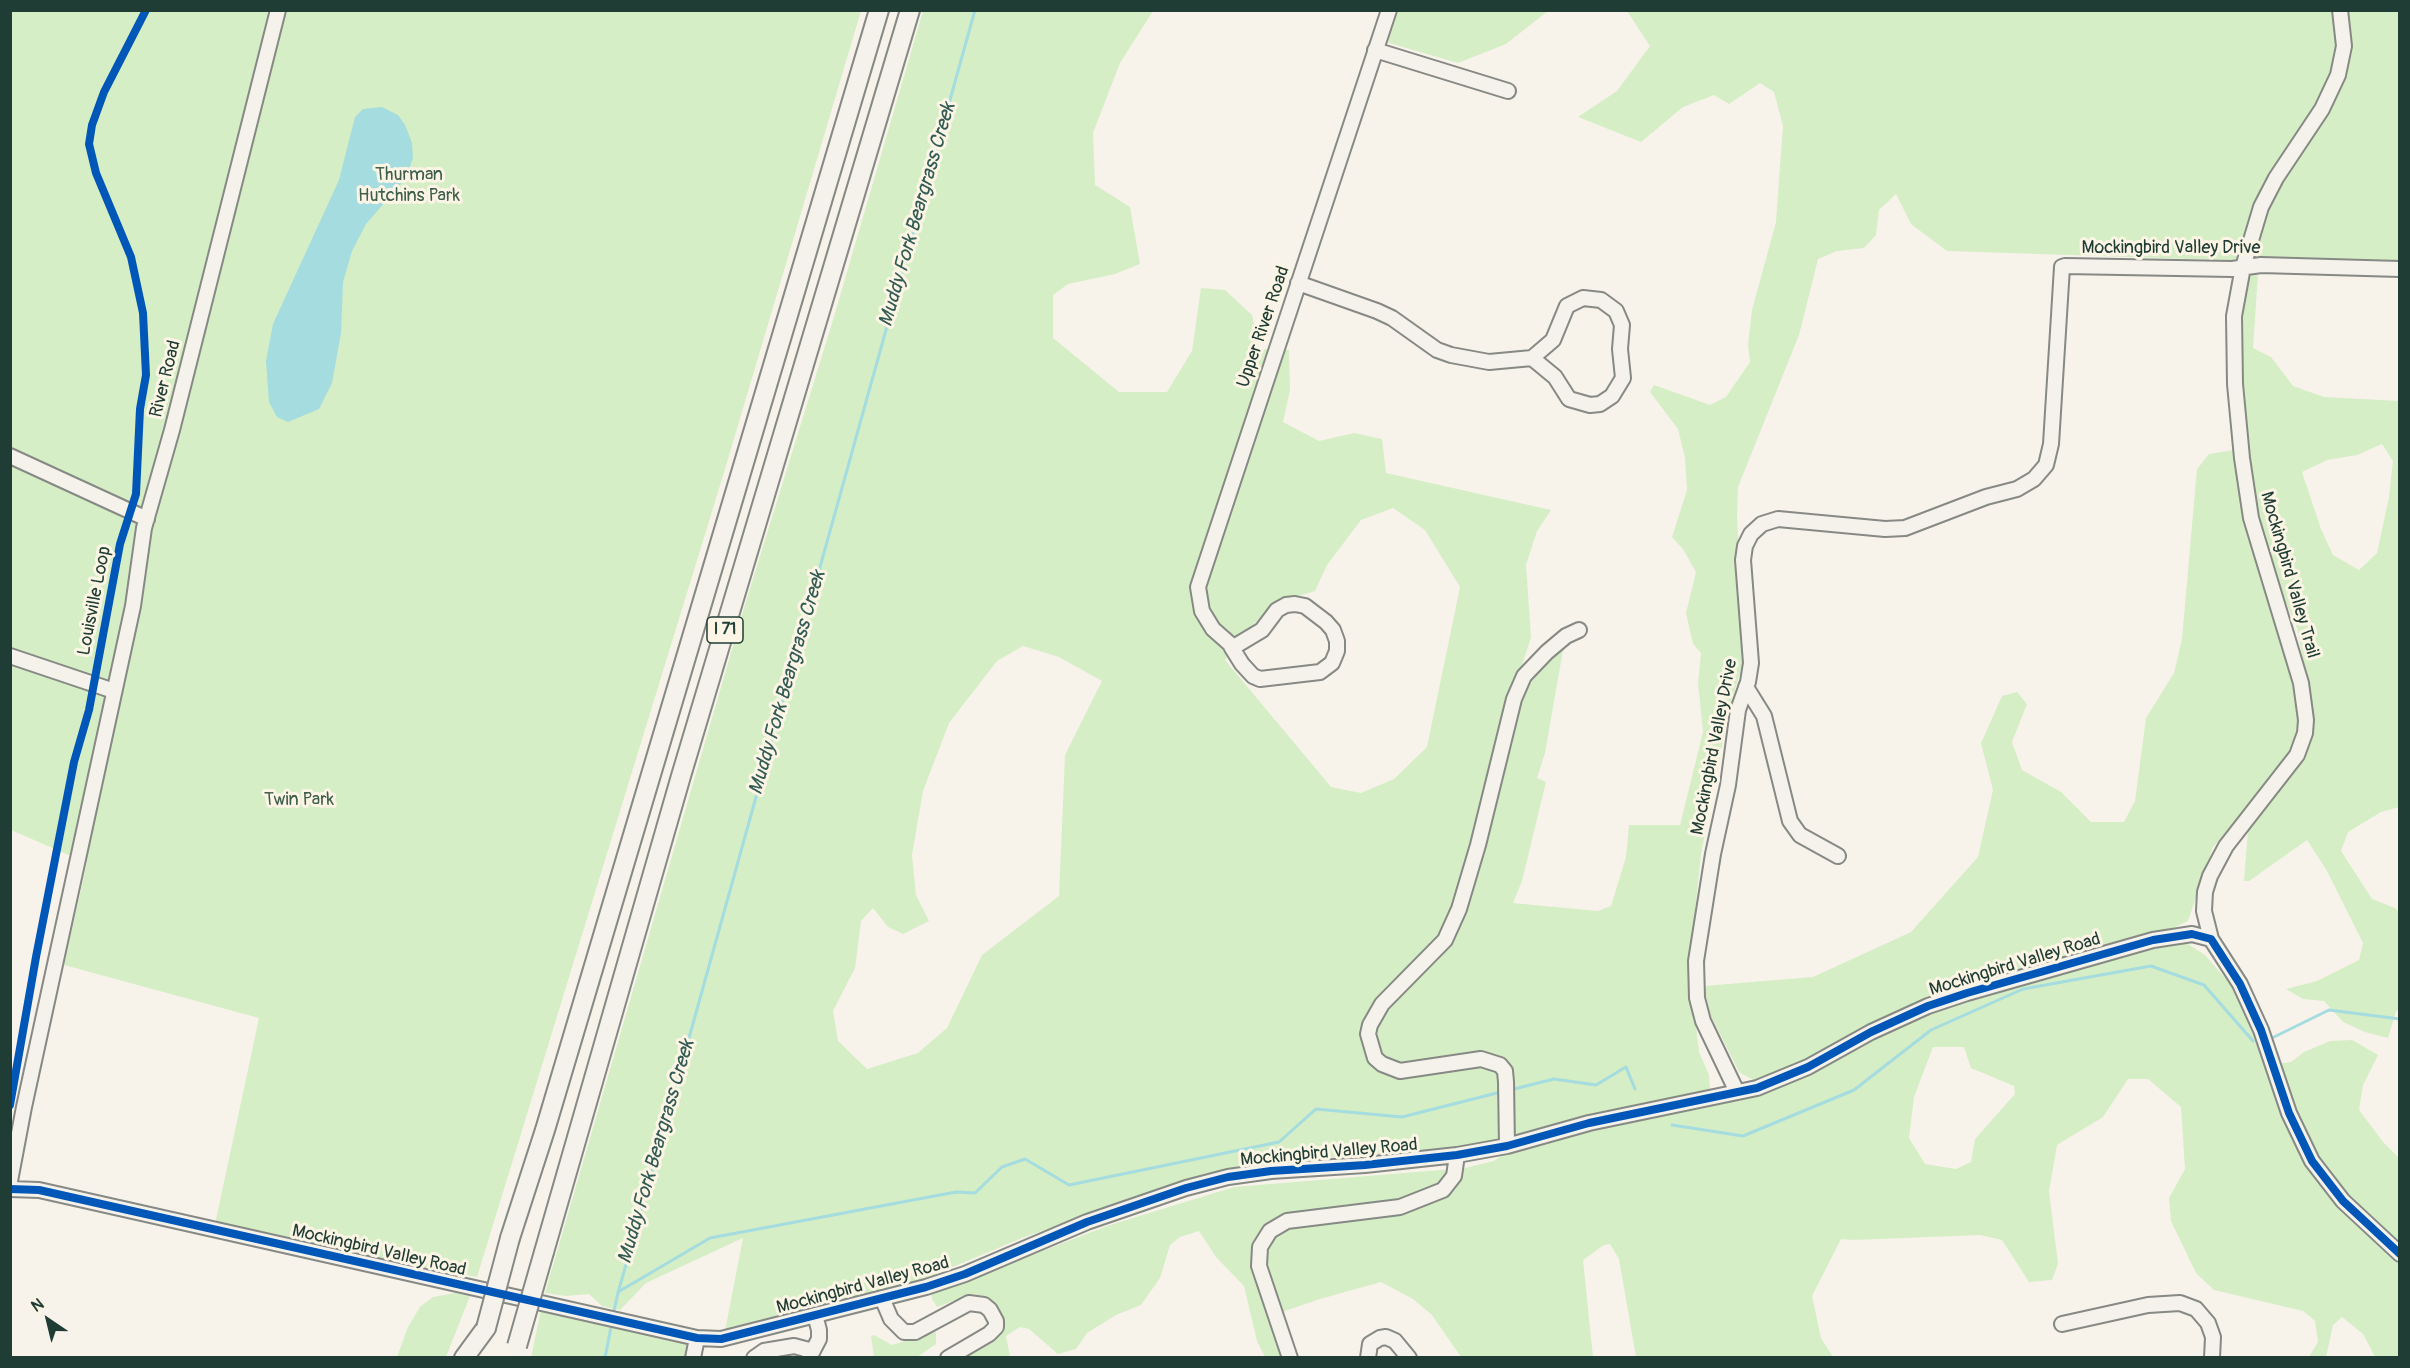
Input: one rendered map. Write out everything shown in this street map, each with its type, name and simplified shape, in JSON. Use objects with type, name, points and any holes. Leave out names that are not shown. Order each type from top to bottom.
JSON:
[{"type":"highway","name":"I 71","points":[[477,1358],[510,1238],[549,1118],[879,10]]},
{"type":"highway","name":"I 71","points":[[515,1354],[681,776],[910,10]]},
{"type":"highway","points":[[464,1358],[486,1328]]},
{"type":"street","name":"River Road","points":[[10,1181],[26,1096],[132,606],[147,519],[172,430],[278,10]]},
{"type":"street","name":"Upper River Road","points":[[1232,648],[1262,630],[1277,610],[1286,605],[1295,604],[1305,606],[1326,622],[1333,630],[1337,641],[1337,651],[1332,663],[1320,672],[1260,679],[1252,676],[1232,648],[1213,629],[1202,611],[1198,587],[1389,10]]},
{"type":"street","name":"Mockingbird Valley Trail","points":[[2211,939],[2205,922],[2205,892],[2219,856],[2297,755],[2303,740],[2306,720],[2301,683],[2251,518],[2243,467],[2233,350],[2234,316],[2243,267],[2258,215],[2276,178],[2332,91],[2342,64],[2344,46],[2340,10]]},
{"type":"street","points":[[1375,50],[1508,91]]},
{"type":"street","name":"Mockingbird Valley Drive","points":[[1737,1092],[1703,1021],[1697,998],[1696,972],[1707,885],[1728,785],[1738,710],[1746,687],[1750,663],[1743,560],[1750,534],[1757,527],[1778,519],[1885,529],[1905,528],[1986,497],[2024,486],[2042,471],[2051,444],[2062,267],[2232,269],[2261,265],[2400,269]]},
{"type":"street","points":[[1298,283],[1392,318],[1437,350],[1463,359],[1489,362],[1532,358],[1553,340],[1567,306],[1583,298],[1601,300],[1616,311],[1622,325],[1620,349],[1623,378],[1617,390],[1607,400],[1590,405],[1569,399],[1555,377],[1532,358]]},
{"type":"street","points":[[10,456],[147,519]]},
{"type":"street","points":[[1507,1146],[1507,1089],[1505,1071],[1500,1065],[1481,1059],[1400,1071],[1389,1068],[1375,1058],[1368,1034],[1370,1025],[1382,1004],[1445,940],[1459,909],[1478,845],[1514,699],[1524,676],[1546,652],[1566,636],[1579,630]]},
{"type":"street","points":[[10,656],[114,691]]},
{"type":"street","points":[[1746,687],[1764,716],[1790,821],[1800,836],[1838,856]]},
{"type":"street","name":"Mockingbird Valley Road","points":[[10,1189],[39,1190],[697,1338],[721,1339],[882,1298],[965,1274],[1043,1239],[1186,1188],[1228,1177],[1270,1171],[1365,1165],[1456,1155],[1507,1146],[1589,1123],[1737,1092],[1782,1079],[1903,1017],[1967,993],[2153,940],[2192,933],[2211,939]]},
{"type":"street","points":[[2211,939],[2240,984],[2253,1010],[2289,1113],[2312,1161],[2343,1201],[2400,1254]]},
{"type":"street","points":[[1290,1358],[1259,1266],[1260,1247],[1269,1231],[1287,1221],[1400,1208],[1443,1190],[1454,1176],[1456,1155]]},
{"type":"street","points":[[882,1298],[896,1327],[904,1332],[915,1332],[969,1303],[984,1305],[990,1310],[996,1321],[996,1327],[989,1334],[948,1358]]},
{"type":"street","points":[[2062,1324],[2146,1305],[2180,1303],[2196,1309],[2208,1323],[2213,1337],[2212,1358]]},
{"type":"street","points":[[754,1358],[764,1351],[794,1346],[811,1354],[819,1339],[815,1315]]},
{"type":"street","points":[[1368,1358],[1370,1344],[1386,1337],[1395,1341],[1409,1358]]},
{"type":"street","points":[[693,1358],[697,1338]]},
{"type":"green space","points":[[10,11],[861,11],[725,469],[477,1277],[214,1229],[259,1018],[64,965],[87,863],[11,830]]},
{"type":"green space","points":[[923,11],[1153,11],[1120,63],[1093,133],[1095,185],[1130,207],[1140,264],[1115,274],[1068,284],[1053,295],[1053,338],[1119,392],[1167,392],[1192,351],[1201,288],[1225,290],[1252,315],[1259,349],[1289,350],[1290,390],[1283,422],[1319,441],[1354,433],[1382,439],[1386,473],[1551,510],[1537,531],[1526,565],[1531,637],[1518,678],[1533,680],[1547,662],[1563,650],[1545,753],[1537,778],[1546,782],[1522,881],[1513,903],[1598,911],[1611,906],[1626,857],[1629,825],[1680,825],[1703,732],[1698,683],[1701,653],[1693,644],[1686,613],[1696,572],[1683,549],[1672,537],[1687,490],[1685,458],[1678,429],[1650,392],[1654,385],[1710,405],[1726,397],[1750,362],[1748,345],[1752,310],[1776,222],[1783,126],[1774,92],[1760,83],[1729,104],[1714,95],[1683,107],[1641,142],[1578,117],[1617,91],[1650,46],[1627,11],[2399,11],[2399,262],[2222,260],[1947,251],[1911,224],[1896,194],[1879,210],[1876,235],[1864,248],[1837,251],[1818,259],[1799,335],[1738,487],[1737,517],[1744,659],[1729,710],[1701,854],[1689,968],[1699,1052],[1709,1075],[1710,1090],[1456,1149],[1313,1159],[1203,1174],[1022,1238],[917,1282],[725,1331],[743,1238],[646,1283],[620,1310],[602,1306],[589,1294],[566,1296],[545,1293],[744,608],[833,320]],"holes":[[[1393,508],[1425,530],[1460,587],[1427,747],[1394,779],[1361,793],[1331,787],[1225,660],[1245,631],[1282,601],[1315,591],[1327,565],[1361,520]],[[1023,646],[1059,657],[1102,681],[1065,755],[1059,896],[982,955],[947,1028],[918,1053],[867,1069],[838,1041],[833,1011],[855,968],[861,921],[873,908],[888,927],[903,934],[929,921],[916,895],[912,855],[923,791],[949,723],[997,661]]]},
{"type":"green space","points":[[1394,11],[1548,11],[1506,44],[1458,63],[1389,43],[1386,31]]},
{"type":"green space","points":[[2248,273],[2258,274],[2253,348],[2271,357],[2293,386],[2324,397],[2399,401],[2399,807],[2381,812],[2348,832],[2341,851],[2372,899],[2395,908],[2399,913],[2399,1010],[2396,1011],[2388,1038],[2365,1032],[2343,1022],[2324,1001],[2303,999],[2286,989],[2317,981],[2359,960],[2363,943],[2327,871],[2307,840],[2249,881],[2244,881],[2248,830],[2277,794],[2311,740],[2308,685],[2297,628],[2272,571],[2254,506],[2244,437],[2238,336],[2245,279]],"holes":[[[2382,444],[2393,461],[2389,497],[2377,553],[2359,570],[2333,555],[2321,529],[2302,472],[2327,460],[2357,455]]]},
{"type":"green space","points":[[2235,450],[2293,675],[2299,720],[2291,749],[2274,780],[2213,847],[2188,921],[2171,929],[1939,994],[1859,1029],[1774,1077],[1755,1081],[1739,1072],[1710,1014],[1704,986],[1813,977],[1911,932],[1978,857],[1993,790],[1981,743],[2002,696],[2017,692],[2027,704],[2012,742],[2022,770],[2061,792],[2091,822],[2124,822],[2135,801],[2146,718],[2174,673],[2182,639],[2197,469],[2209,454]]},
{"type":"green space","points":[[2164,942],[2185,942],[2205,955],[2231,985],[2246,1016],[2292,1137],[2315,1178],[2352,1218],[2341,1190],[2299,1128],[2276,1064],[2291,1062],[2304,1052],[2330,1041],[2352,1040],[2378,1055],[2363,1085],[2359,1110],[2384,1143],[2399,1158],[2399,1357],[2375,1357],[2363,1334],[2342,1317],[2333,1325],[2326,1357],[2309,1357],[2318,1342],[2315,1321],[2303,1311],[2214,1290],[2196,1273],[2171,1221],[2169,1198],[2185,1169],[2181,1107],[2148,1079],[2128,1079],[2103,1117],[2057,1145],[2049,1191],[2058,1264],[2052,1280],[2029,1282],[2002,1240],[1980,1235],[1841,1239],[1812,1296],[1821,1338],[1833,1357],[1636,1357],[1619,1259],[1610,1244],[1604,1245],[1583,1260],[1593,1357],[1461,1357],[1432,1315],[1413,1299],[1381,1282],[1273,1315],[1290,1357],[1265,1357],[1257,1341],[1244,1286],[1216,1257],[1199,1231],[1180,1237],[1170,1245],[1160,1278],[1141,1305],[1116,1315],[1087,1333],[1076,1349],[1058,1354],[1029,1329],[1020,1327],[1006,1336],[1010,1357],[958,1357],[992,1338],[1004,1320],[984,1296],[972,1294],[937,1307],[932,1299],[931,1294],[1107,1226],[1234,1187],[1465,1168],[1494,1161],[1505,1153],[1641,1119],[1710,1106],[1781,1086],[1899,1024],[1993,991]],"holes":[[[1933,1047],[1964,1047],[1971,1068],[2014,1086],[2015,1094],[1975,1139],[1971,1162],[1956,1169],[1925,1164],[1909,1138],[1914,1097]]]},
{"type":"green space","points":[[455,1293],[470,1296],[446,1357],[397,1357],[408,1327],[420,1307],[433,1297]]},
{"type":"green space","points":[[541,1309],[675,1336],[690,1350],[689,1358],[531,1358]]},
{"type":"green space","points":[[936,1332],[936,1344],[917,1357],[874,1357],[871,1336],[874,1335],[892,1345]]},
{"type":"water","points":[[382,107],[398,115],[405,125],[412,143],[413,158],[406,178],[366,224],[352,251],[343,282],[341,333],[332,383],[319,409],[288,422],[277,417],[269,402],[266,361],[273,324],[339,180],[355,117],[363,109]]},
{"type":"waterway","name":"Muddy Fork Beargrass Creek","points":[[613,1315],[975,10]]},
{"type":"waterway","points":[[1672,1125],[1743,1136],[1854,1090],[1931,1030],[2023,989],[2151,966],[2204,985],[2253,1041]]},
{"type":"waterway","points":[[2274,1037],[2329,1010],[2400,1019]]},
{"type":"waterway","points":[[1510,1090],[1554,1079],[1596,1085],[1626,1067],[1635,1089]]},
{"type":"waterway","points":[[618,1292],[710,1238],[956,1192],[975,1193],[1002,1167],[1025,1159],[1069,1185],[1279,1142],[1316,1109],[1402,1117],[1501,1092]]},
{"type":"waterway","name":"Muddy Fork Beargrass Creek","points":[[605,1358],[612,1322]]},
{"type":"cycle path","name":"Louisville Loop","points":[[10,1105],[74,762],[89,710],[120,544],[136,494],[140,409],[146,375],[143,313],[131,257],[96,173],[89,144],[92,125],[104,92],[146,10]]},
{"type":"cycle path","points":[[10,1189],[39,1190],[697,1338],[721,1339],[926,1287],[965,1274],[1087,1222],[1186,1188],[1228,1177],[1271,1171],[1365,1165],[1457,1155],[1507,1146],[1589,1123],[1757,1088],[1808,1067],[1871,1032],[1928,1006],[2153,940],[2192,934],[2211,939],[2240,984],[2261,1030],[2289,1113],[2312,1161],[2343,1201],[2400,1254]]},
{"type":"park label","name":"Thurman Hutchins Park","points":[[409,186]]},
{"type":"park label","name":"Twin Park","points":[[299,800]]}]
